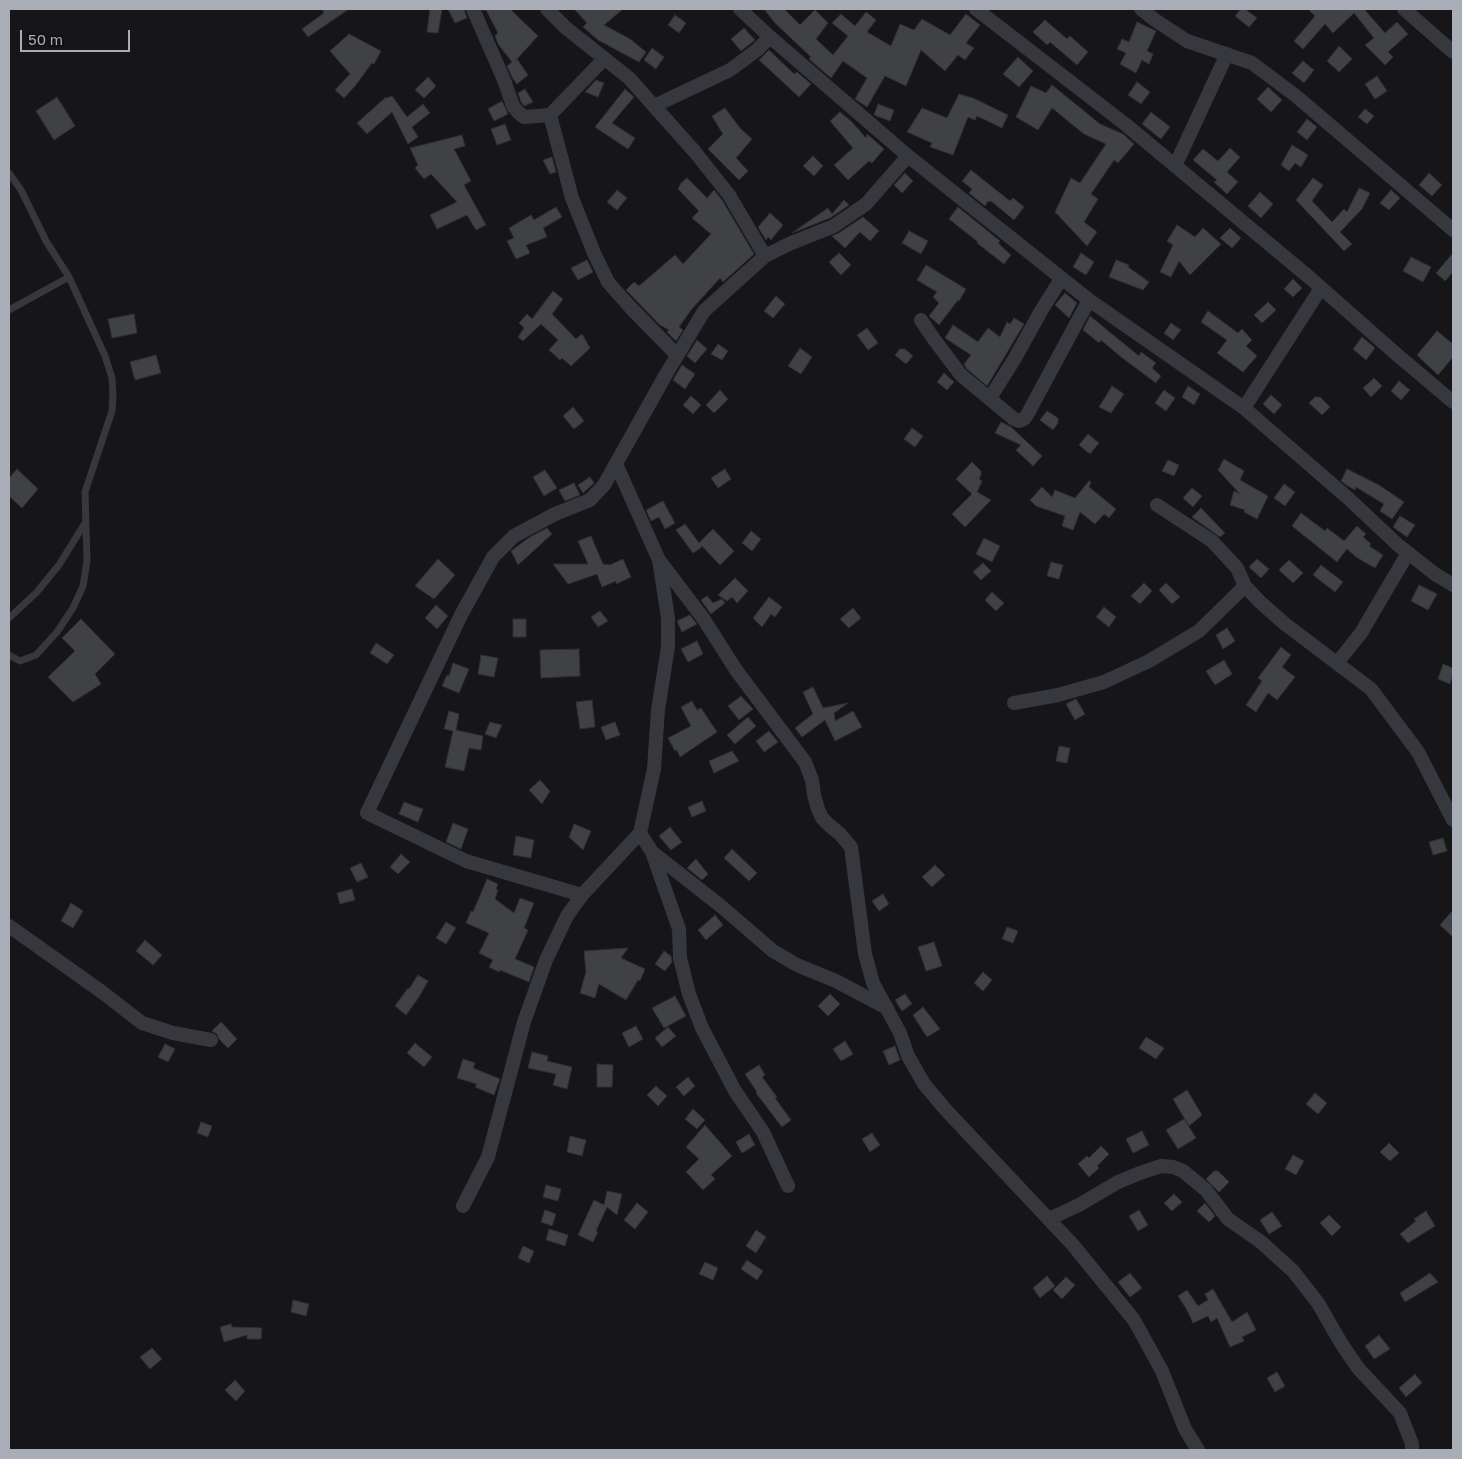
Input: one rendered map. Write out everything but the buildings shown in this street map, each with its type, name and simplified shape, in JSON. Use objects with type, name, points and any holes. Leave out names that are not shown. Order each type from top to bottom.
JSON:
[{"type":"street","points":[[473,9],[504,80],[513,106],[524,117],[550,115],[604,59]]},
{"type":"street","points":[[547,9],[566,28],[629,78],[695,152],[729,195],[765,256]]},
{"type":"street","points":[[740,9],[908,156],[1061,279],[1244,408],[1408,553],[1453,585]]},
{"type":"street","points":[[976,9],[1125,124],[1321,288],[1453,402]]},
{"type":"street","points":[[1141,9],[1187,41],[1252,63],[1296,96],[1453,230]]},
{"type":"street","points":[[1404,9],[1453,52]]},
{"type":"street","points":[[654,106],[730,70],[757,50],[770,37]]},
{"type":"street","points":[[1175,166],[1227,54]]},
{"type":"street","points":[[550,115],[572,198],[608,282],[677,355]]},
{"type":"street","points":[[582,895],[466,861],[367,813],[460,616],[493,557],[514,536],[555,514],[590,500],[604,485],[704,311],[765,256],[834,226],[866,204],[908,156]]},
{"type":"street","points":[[990,398],[1061,279]]},
{"type":"street","points":[[1244,408],[1321,288]]},
{"type":"street","points":[[921,320],[962,375],[1014,419],[1019,421],[1024,419],[1089,300]]},
{"type":"street","points":[[616,464],[659,560],[703,618],[736,670],[805,762],[822,818],[840,834],[850,847],[865,954],[872,984],[887,1008],[900,1033],[908,1056],[924,1084],[945,1109],[1073,1245],[1134,1320],[1162,1371],[1185,1429],[1198,1450]]},
{"type":"street","points":[[1157,505],[1212,541],[1237,568],[1245,586],[1260,602],[1285,624],[1371,689],[1418,752],[1453,820]]},
{"type":"street","points":[[1337,663],[1361,633],[1408,553]]},
{"type":"street","points":[[464,1206],[488,1157],[524,1022],[546,960],[567,916],[582,895],[640,833],[654,769],[658,710],[668,647],[668,618],[659,560]]},
{"type":"street","points":[[1014,702],[1058,695],[1104,682],[1150,661],[1199,631],[1245,586]]},
{"type":"street","points":[[640,833],[652,852],[678,929],[680,958],[689,994],[702,1028],[735,1091],[763,1132],[788,1186]]},
{"type":"street","points":[[652,852],[722,907],[773,951],[797,965],[836,981],[887,1008]]},
{"type":"street","points":[[9,926],[142,1023],[173,1033],[211,1040]]},
{"type":"street","points":[[1049,1219],[1079,1205],[1118,1182],[1140,1173],[1161,1166],[1173,1167],[1183,1171],[1206,1190],[1228,1219],[1262,1242],[1293,1271],[1318,1303],[1358,1368],[1400,1414],[1412,1444],[1412,1450]]},
{"type":"lane","points":[[9,173],[20,190],[46,241],[69,277],[105,356],[112,378],[113,395],[112,411],[85,492],[87,561],[83,586],[74,608],[58,632],[36,655],[20,661],[9,655]]},
{"type":"lane","points":[[9,184],[20,190]]},
{"type":"lane","points":[[9,310],[69,277]]},
{"type":"lane","points":[[9,618],[36,593],[59,565],[85,523]]}]
